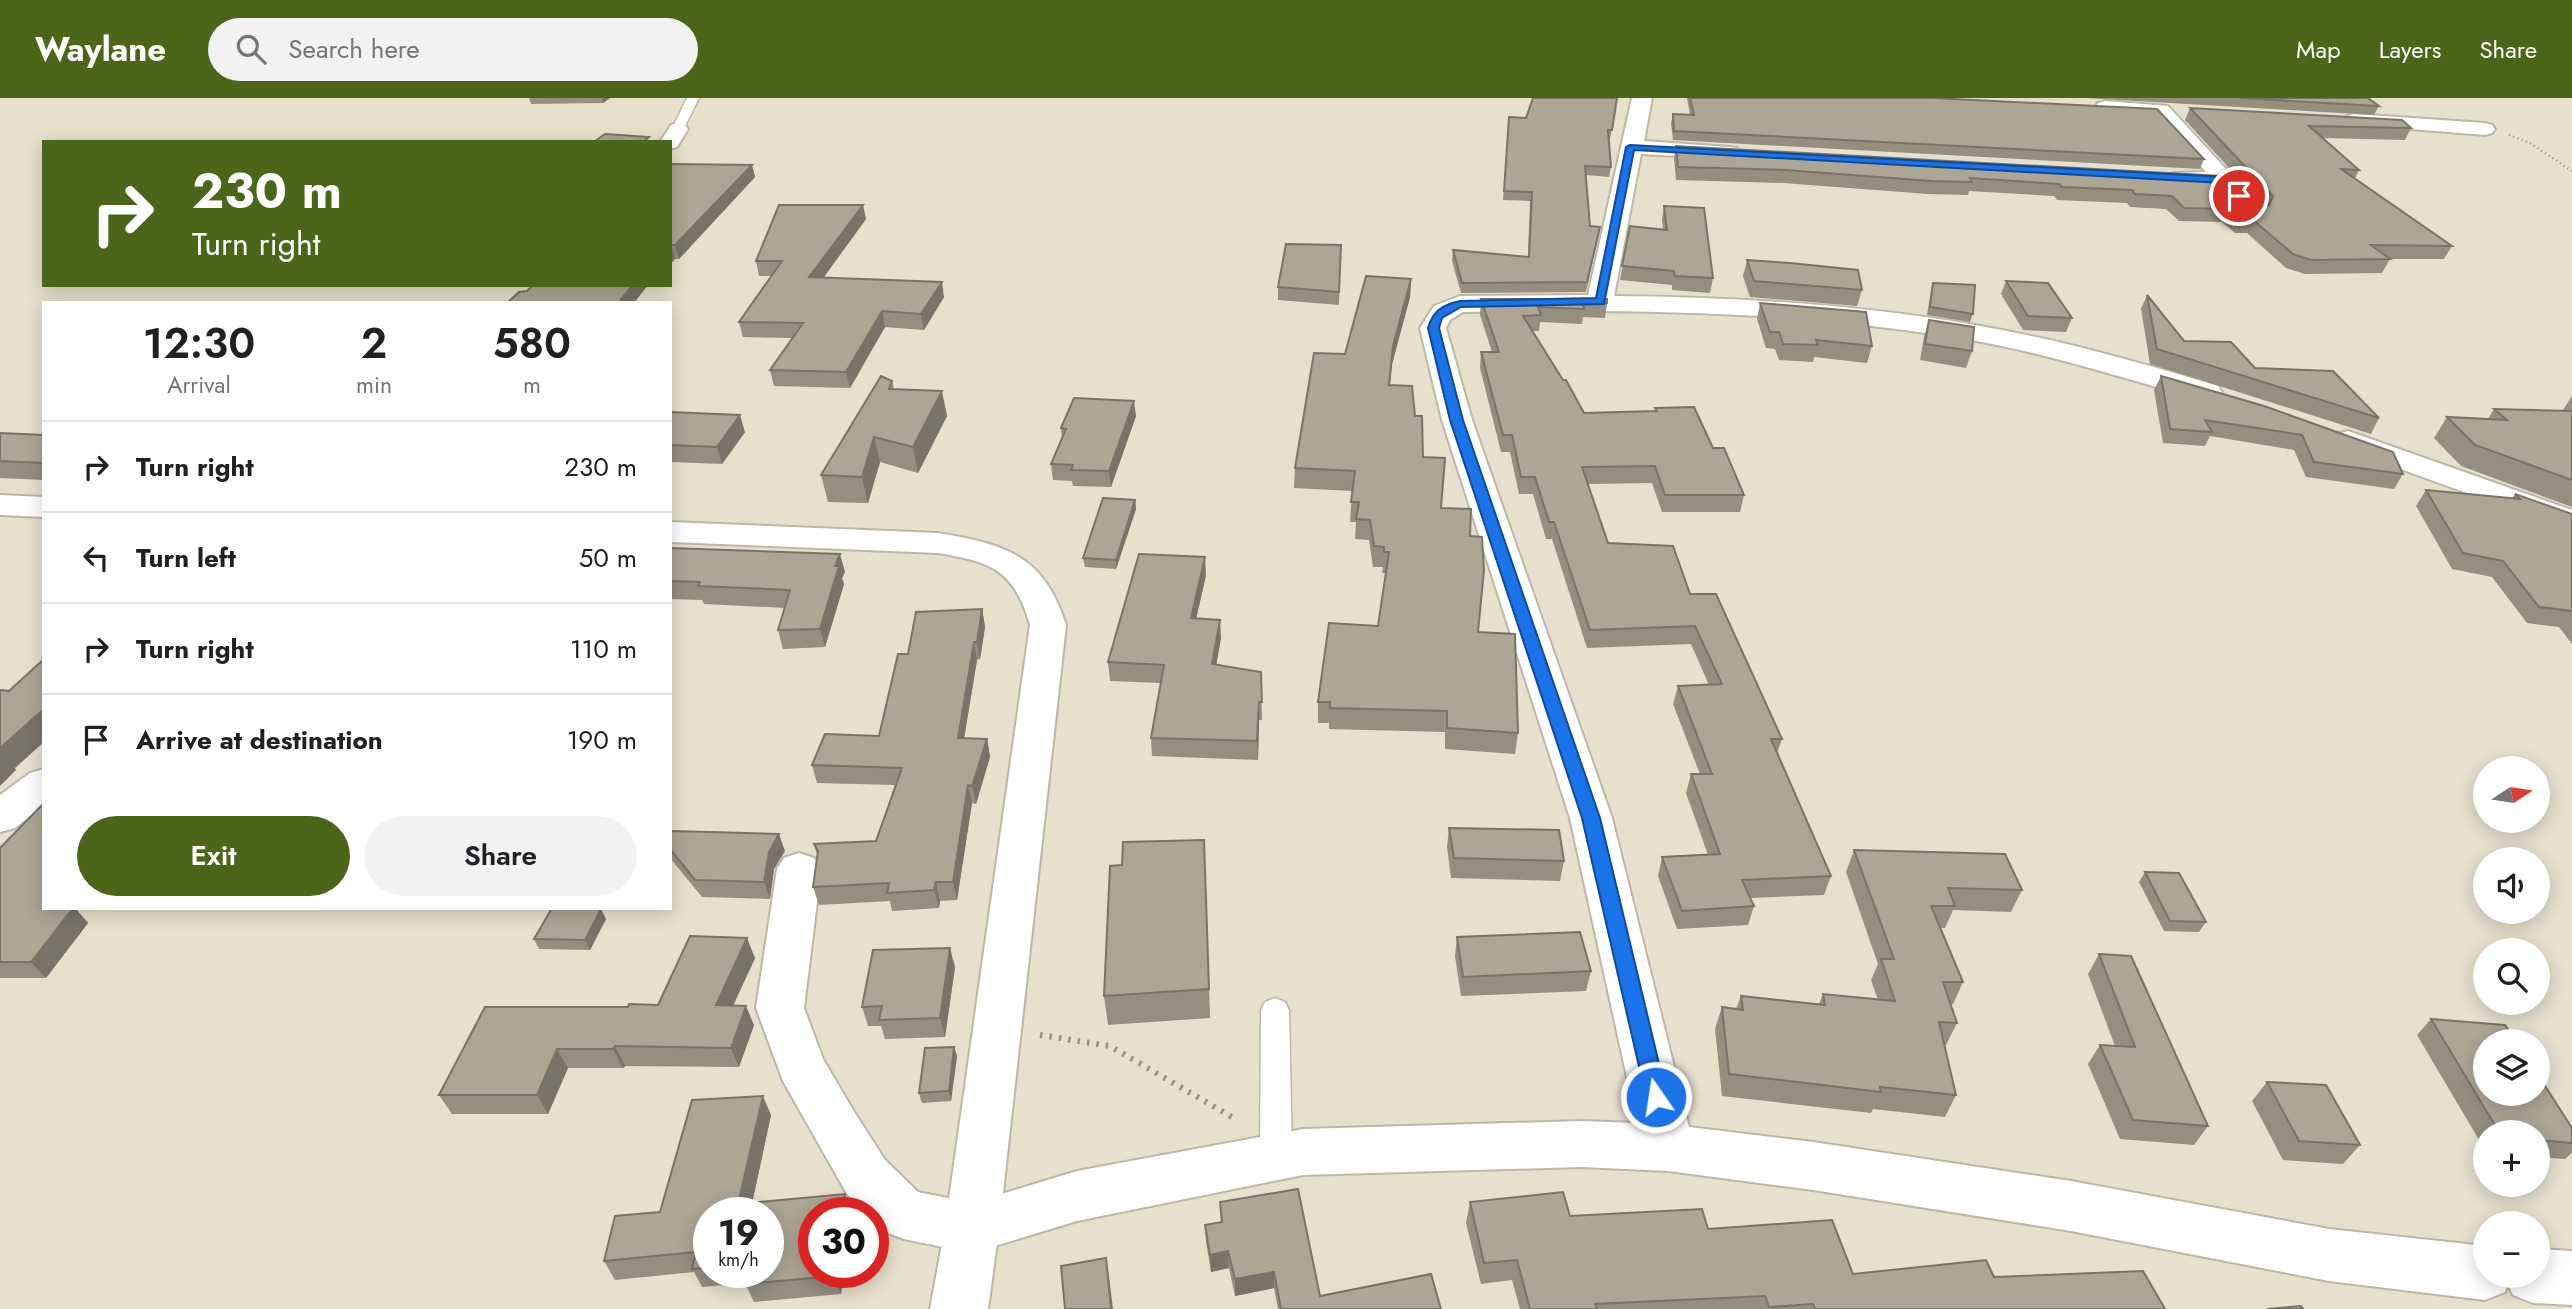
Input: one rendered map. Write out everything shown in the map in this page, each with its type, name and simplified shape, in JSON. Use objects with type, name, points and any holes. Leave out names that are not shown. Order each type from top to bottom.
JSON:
[{"type":"street","points":[[1600,301],[1642,98]]},
{"type":"street","points":[[2081,106],[2188,111]]},
{"type":"street","points":[[2161,110],[2244,201]]},
{"type":"street","points":[[2334,119],[2485,129]]},
{"type":"street","points":[[1630,147],[1755,154]]},
{"type":"street","points":[[2156,176],[2225,180]]},
{"type":"street","points":[[1668,1148],[1591,818],[1457,420],[1433,328],[1437,317],[1448,308],[1460,304],[1600,301],[1822,314],[1949,329],[1998,338],[2171,381],[2236,401]]},
{"type":"street","points":[[2325,432],[2572,521]]},
{"type":"street","points":[[0,505],[42,507]]},
{"type":"street","points":[[672,532],[938,543],[971,548],[999,557],[1017,569],[1033,584],[1043,603],[1048,625],[972,1228],[959,1309]]},
{"type":"street","points":[[0,817],[42,785]]},
{"type":"street","points":[[799,869],[780,1007],[801,1066],[866,1177],[904,1214],[972,1228],[1077,1196],[1275,1147],[1303,1152],[1581,1144],[1668,1148],[1813,1166],[2071,1206],[2329,1255],[2473,1272]]},
{"type":"street","points":[[2550,1277],[2572,1278]]},
{"type":"lane","points":[[674,136],[694,98]]},
{"type":"lane","points":[[1275,1010],[1275,1147]]},
{"type":"path","points":[[2485,129],[2530,143],[2572,171]]},
{"type":"path","points":[[1032,1034],[1110,1046],[1262,1135],[1275,1147]]},
{"type":"building","points":[[1533,98],[1617,98],[1612,130],[1608,130],[1611,167],[1585,166],[1590,226],[1600,227],[1587,282],[1462,283],[1453,250],[1529,257],[1532,192],[1504,191],[1509,117],[1526,118]]},
{"type":"building","points":[[1690,98],[1933,98],[2157,109],[2204,159],[1674,131],[1673,114],[1694,115]]},
{"type":"building","points":[[2240,98],[2368,98],[2379,106]]},
{"type":"building","points":[[2190,108],[2402,120],[2411,128],[2309,126],[2359,170],[2341,169],[2452,246],[2371,245],[2390,259],[2311,260],[2293,254],[2253,220],[2241,220],[2228,209],[2184,208],[2172,196],[2135,194],[2132,190],[2062,187],[2059,184],[1970,178],[1972,182],[1786,170],[1678,167],[1676,146],[2223,176],[2241,197],[2260,206],[2269,205],[2273,196]]},
{"type":"building","points":[[605,134],[649,137],[645,140],[597,140]]},
{"type":"building","points":[[672,164],[752,165],[675,245],[672,245]]},
{"type":"building","points":[[779,205],[863,205],[809,277],[942,282],[921,314],[882,311],[846,372],[770,370],[803,323],[739,322],[782,261],[756,261]]},
{"type":"building","points":[[1664,206],[1704,208],[1713,278],[1675,276],[1674,271],[1622,266],[1630,226],[1667,230]]},
{"type":"building","points":[[1286,244],[1341,245],[1339,292],[1278,287]]},
{"type":"building","points":[[1747,260],[1858,270],[1862,290],[1754,281]]},
{"type":"building","points":[[1366,276],[1411,279],[1393,346],[1389,385],[1412,386],[1415,416],[1422,416],[1423,457],[1445,458],[1441,508],[1471,509],[1470,536],[1482,537],[1484,570],[1478,632],[1515,634],[1518,733],[1447,728],[1447,711],[1330,708],[1330,702],[1318,702],[1329,623],[1378,626],[1389,552],[1384,552],[1384,547],[1374,546],[1370,520],[1356,519],[1359,502],[1351,502],[1355,471],[1295,468],[1314,353],[1345,354]]},
{"type":"building","points":[[2006,281],[2048,283],[2072,318],[2028,316]]},
{"type":"building","points":[[1933,283],[1975,285],[1973,314],[1930,307]]},
{"type":"building","points":[[531,287],[631,287],[620,301],[509,301],[519,292],[527,291]]},
{"type":"building","points":[[2147,295],[2184,341],[2231,342],[2255,368],[2333,371],[2379,418],[2157,349]]},
{"type":"building","points":[[1481,299],[1607,299],[1607,303],[1583,302],[1584,309],[1538,307],[1541,315],[1523,316],[1563,380],[1566,380],[1584,413],[1694,407],[1713,448],[1724,448],[1744,495],[1665,495],[1655,466],[1582,467],[1608,543],[1673,546],[1690,594],[1716,594],[1782,739],[1771,739],[1831,876],[1742,880],[1754,906],[1682,911],[1662,857],[1720,854],[1691,774],[1712,774],[1678,686],[1722,684],[1695,626],[1590,630],[1554,522],[1549,522],[1535,477],[1521,477],[1512,435],[1503,435],[1481,352],[1499,352]]},
{"type":"building","points":[[1760,303],[1866,312],[1872,346],[1816,340],[1818,345],[1783,344],[1779,332],[1770,332]]},
{"type":"building","points":[[1929,320],[1974,327],[1972,351],[1925,344]]},
{"type":"building","points":[[881,376],[892,381],[889,389],[942,391],[913,447],[874,437],[862,477],[821,475]]},
{"type":"building","points":[[2161,376],[2264,406],[2393,452],[2403,474],[2314,462],[2302,435],[2205,420],[2212,432],[2170,429]]},
{"type":"building","points":[[1074,398],[1134,401],[1109,471],[1071,470],[1073,465],[1051,464],[1066,429],[1061,428]]},
{"type":"building","points":[[2494,409],[2572,411],[2572,480],[2475,445],[2447,417],[2507,420]]},
{"type":"building","points":[[672,412],[740,415],[717,447],[672,445]]},
{"type":"building","points":[[0,433],[42,435],[42,463],[0,461]]},
{"type":"building","points":[[2426,490],[2520,499],[2515,494],[2572,514],[2572,611],[2539,607],[2503,561],[2463,553]]},
{"type":"building","points":[[1103,498],[1135,500],[1116,560],[1083,558]]},
{"type":"building","points":[[672,548],[840,554],[835,566],[839,566],[820,629],[778,630],[790,590],[698,586],[700,582],[672,581]]},
{"type":"building","points":[[1139,554],[1205,557],[1191,618],[1220,620],[1212,664],[1261,672],[1262,702],[1259,702],[1257,741],[1151,738],[1164,665],[1108,662]]},
{"type":"building","points":[[982,609],[958,738],[987,739],[972,786],[968,785],[953,882],[936,882],[934,890],[887,893],[889,883],[813,887],[818,851],[814,844],[876,841],[902,768],[812,765],[825,734],[879,736],[898,654],[908,654],[916,612]]},
{"type":"building","points":[[42,661],[42,711],[0,748],[0,690],[9,691]]},
{"type":"building","points":[[42,805],[42,910],[71,910],[31,962],[0,962],[0,848]]},
{"type":"building","points":[[1449,828],[1559,830],[1564,861],[1454,858]]},
{"type":"building","points":[[672,831],[779,834],[769,852],[764,882],[695,880],[672,851]]},
{"type":"building","points":[[1204,840],[1209,989],[1104,996],[1110,866],[1122,865],[1123,842]]},
{"type":"building","points":[[1854,850],[2005,854],[2022,890],[1948,888],[1955,906],[1931,906],[1963,982],[1943,982],[1957,1023],[1939,1022],[1956,1095],[1880,1087],[1881,1092],[1729,1074],[1722,1007],[1743,1010],[1741,996],[1825,1005],[1823,994],[1895,1001],[1881,959],[1894,959]]},
{"type":"building","points":[[2145,872],[2179,873],[2206,922],[2170,921]]},
{"type":"building","points":[[551,910],[600,910],[585,940],[534,939]]},
{"type":"building","points":[[1580,932],[1591,971],[1463,977],[1457,937]]},
{"type":"building","points":[[690,936],[747,938],[716,1005],[746,1006],[731,1048],[615,1046],[613,1049],[557,1049],[537,1095],[439,1095],[485,1007],[658,1005]]},
{"type":"building","points":[[950,948],[940,1018],[879,1020],[882,1006],[862,1007],[873,950]]},
{"type":"building","points":[[2099,954],[2131,956],[2208,1126],[2133,1120],[2100,1045],[2135,1047]]},
{"type":"building","points":[[2431,1019],[2505,1025],[2508,1029],[2473,1029],[2473,1089]]},
{"type":"building","points":[[954,1047],[949,1091],[919,1093],[925,1048]]},
{"type":"building","points":[[2267,1082],[2326,1085],[2360,1145],[2299,1141]]},
{"type":"building","points":[[2550,1094],[2572,1128],[2572,1143],[2550,1141],[2550,1120],[2492,1120],[2483,1106],[2550,1106]]},
{"type":"building","points":[[763,1096],[740,1197],[693,1197],[693,1252],[604,1261],[615,1216],[660,1212],[692,1100]]},
{"type":"building","points":[[1298,1189],[1320,1296],[1431,1274],[1441,1309],[1281,1309],[1274,1272],[1235,1279],[1228,1251],[1210,1255],[1205,1225],[1222,1222],[1220,1202]]},
{"type":"building","points":[[1563,1192],[1570,1216],[1702,1209],[1708,1229],[1832,1220],[1853,1274],[1986,1260],[1994,1277],[2143,1271],[2165,1309],[1815,1309],[1813,1304],[1769,1307],[1765,1296],[1595,1304],[1597,1309],[1530,1309],[1517,1260],[1484,1263],[1470,1202]]},
{"type":"building","points":[[845,1194],[845,1197],[813,1197]]},
{"type":"building","points":[[798,1198],[798,1279],[784,1280],[784,1200]]},
{"type":"building","points":[[1106,1258],[1111,1309],[1065,1309],[1061,1266]]},
{"type":"building","points":[[2301,1306],[2303,1309],[2267,1309]]},
{"type":"route","points":[[1656,1097],[1591,818],[1457,420],[1433,328],[1437,317],[1448,308],[1460,304],[1600,301],[1630,147],[2225,180],[2239,196]]}]
